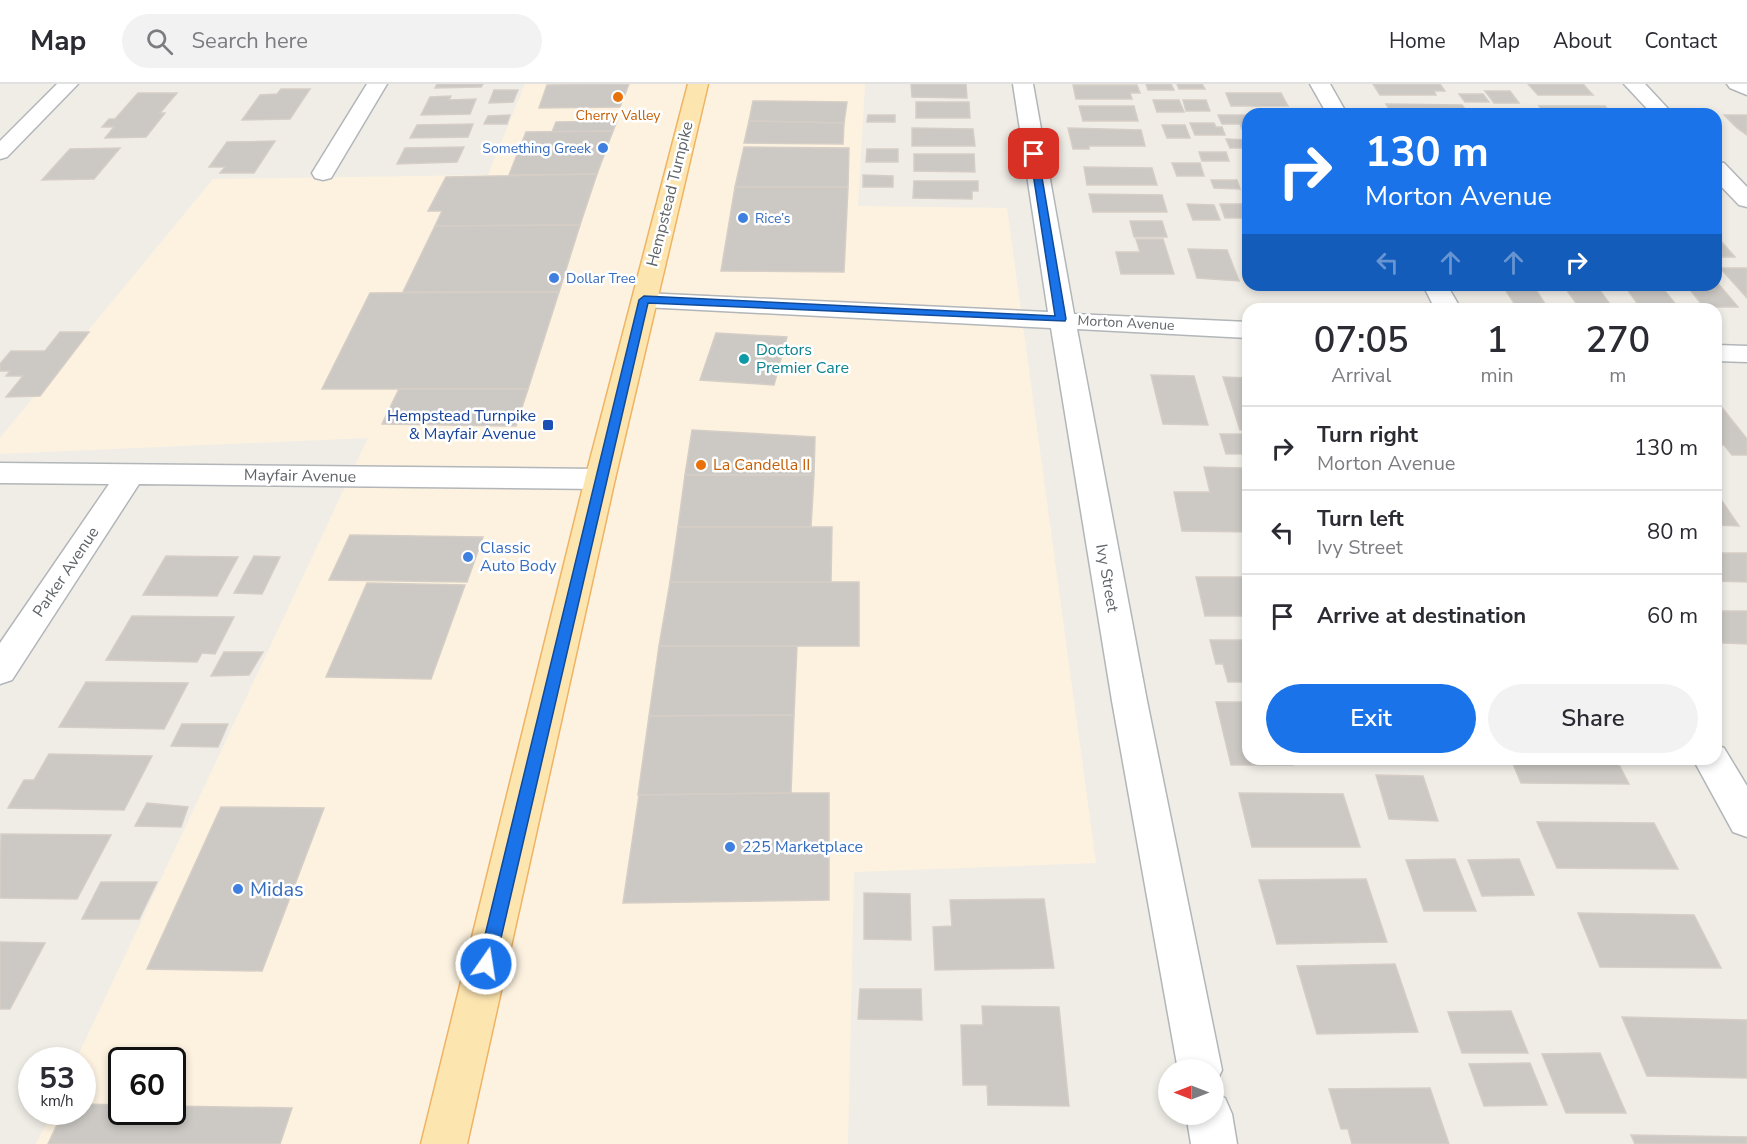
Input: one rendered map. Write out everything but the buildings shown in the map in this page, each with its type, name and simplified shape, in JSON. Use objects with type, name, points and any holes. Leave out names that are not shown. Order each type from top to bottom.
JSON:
[{"type":"main road","name":"Hempstead Turnpike","points":[[444,1144],[600,479],[698,84]]},
{"type":"street","points":[[0,153],[68,84]]},
{"type":"street","points":[[323,173],[377,84]]},
{"type":"street","name":"Ivy Street","points":[[1023,84],[1061,319],[1134,729],[1198,1059]]},
{"type":"street","points":[[1320,84],[1334,108]]},
{"type":"street","points":[[1634,84],[1657,108]]},
{"type":"street","points":[[1737,84],[1747,89]]},
{"type":"street","points":[[1722,174],[1747,200]]},
{"type":"street","name":"Morton Avenue","points":[[644,300],[1242,330]]},
{"type":"street","points":[[1722,353],[1747,354]]},
{"type":"street","name":"Mayfair Avenue","points":[[0,473],[600,479]]},
{"type":"street","name":"Parker Avenue","points":[[0,670],[131,474]]},
{"type":"street","points":[[1715,765],[1747,820]]},
{"type":"street","points":[[1211,1125],[1214,1144]]},
{"type":"shaded area","points":[[525,84],[865,84],[858,206],[1007,208],[1096,863],[854,872],[848,1144],[36,1144],[46,1125],[96,1125],[96,1047],[82,1047],[368,438],[0,454],[0,438],[213,179],[488,175]]},
{"type":"place","name":"Cherry Valley","points":[[618,97]]},
{"type":"place","name":"Something Greek","points":[[603,148]]},
{"type":"place","name":"Rice’s","points":[[743,218]]},
{"type":"place","name":"Dollar Tree","points":[[554,278]]},
{"type":"place","name":"Doctors Premier Care","points":[[744,359]]},
{"type":"place","name":"Hempstead Turnpike & Mayfair Avenue","points":[[548,425]]},
{"type":"place","name":"La Candella II","points":[[701,465]]},
{"type":"place","name":"Classic Auto Body","points":[[468,557]]},
{"type":"place","name":"225 Marketplace","points":[[730,847]]},
{"type":"place","name":"Midas","points":[[238,889]]},
{"type":"route","points":[[486,964],[644,300],[1061,319],[1034,154]]}]
